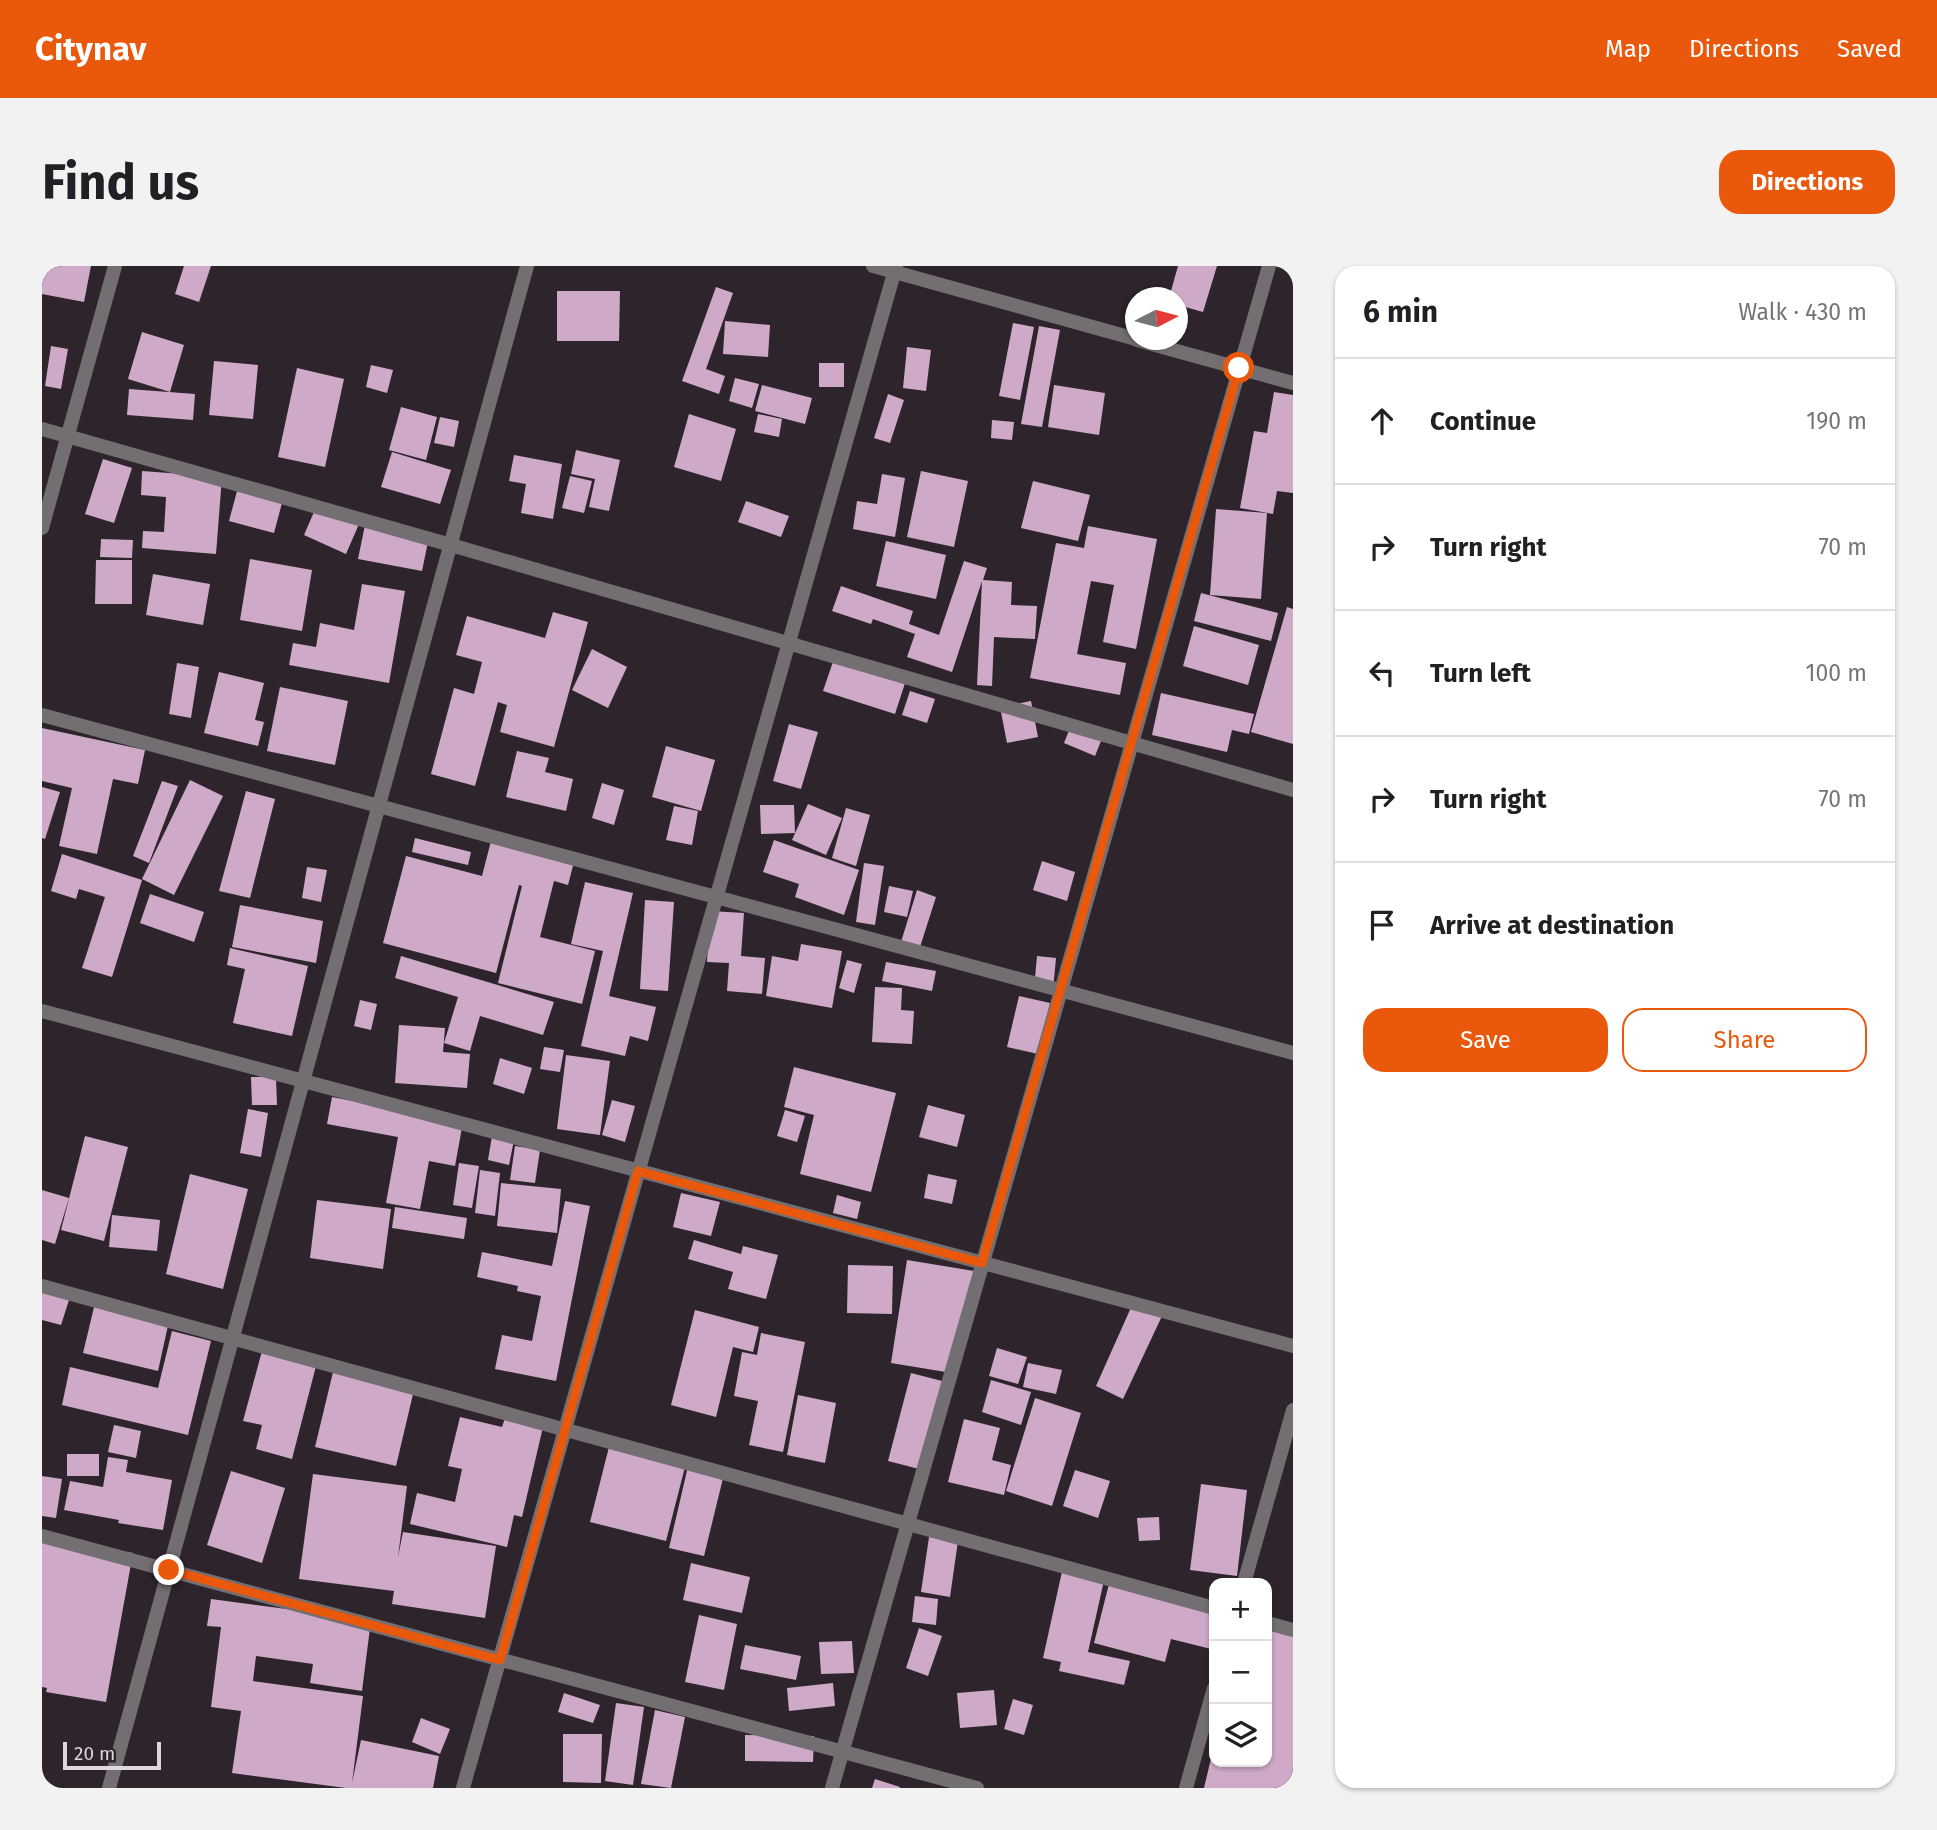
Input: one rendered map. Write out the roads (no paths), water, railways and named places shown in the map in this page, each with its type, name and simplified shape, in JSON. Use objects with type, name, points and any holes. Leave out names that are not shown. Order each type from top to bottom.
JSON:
[{"type":"street","points":[[42,528],[115,266]]},
{"type":"street","points":[[109,1788],[527,266]]},
{"type":"street","points":[[873,266],[895,269],[1125,336]]},
{"type":"street","points":[[832,1788],[1269,266]]},
{"type":"street","points":[[463,1788],[895,269]]},
{"type":"street","points":[[1175,350],[1293,383]]},
{"type":"street","points":[[42,429],[1293,790]]},
{"type":"street","points":[[42,715],[1293,1053]]},
{"type":"street","points":[[42,1012],[1293,1346]]},
{"type":"street","points":[[42,1286],[1209,1607]]},
{"type":"street","points":[[1245,1578],[1293,1410]]},
{"type":"street","points":[[42,1536],[977,1788]]},
{"type":"street","points":[[1272,1624],[1293,1630]]},
{"type":"street","points":[[1186,1788],[1210,1704]]}]
